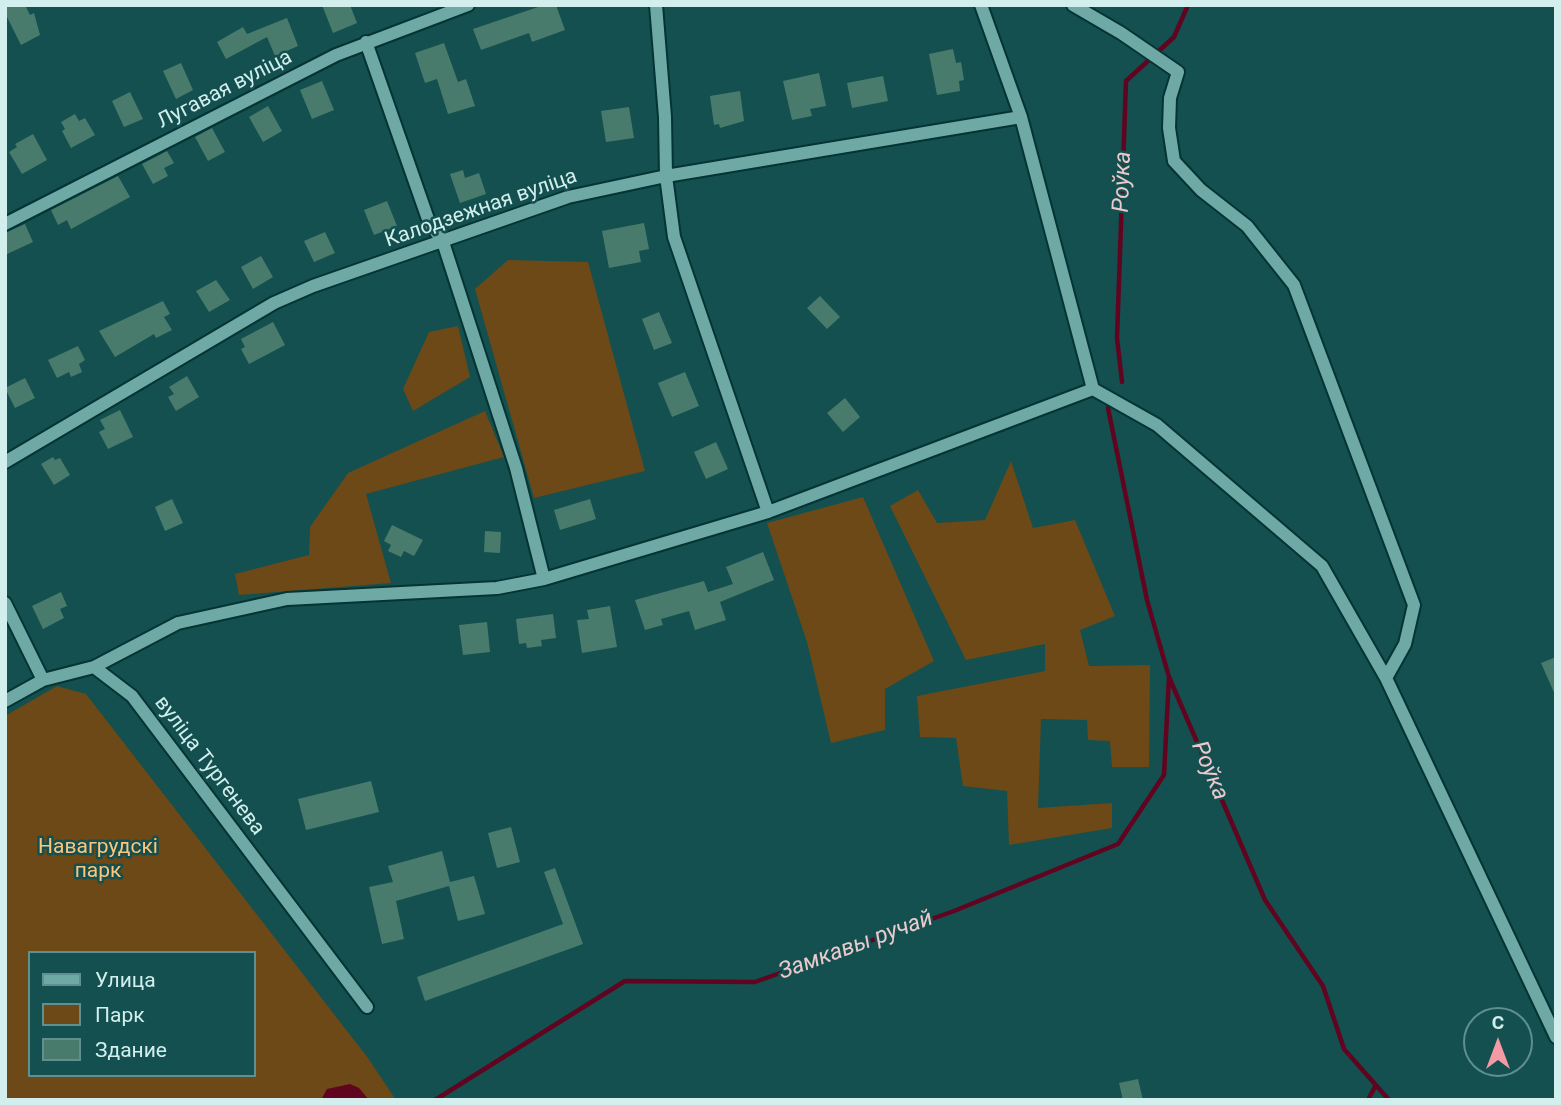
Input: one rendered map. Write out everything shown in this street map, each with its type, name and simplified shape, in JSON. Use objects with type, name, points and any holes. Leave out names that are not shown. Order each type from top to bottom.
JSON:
[{"type":"street","name":"Лугавая вуліца","points":[[5,224],[366,42],[468,5]]},
{"type":"street","points":[[656,5],[666,176],[674,237],[768,512]]},
{"type":"street","points":[[981,5],[1021,117],[1093,389],[1157,425],[1322,566],[1386,678],[1556,1037]]},
{"type":"street","points":[[1073,5],[1121,33],[1178,72],[1170,98],[1169,118],[1169,146],[1174,161],[1200,190],[1247,226],[1294,285],[1414,605],[1405,644],[1386,678]]},
{"type":"street","points":[[366,42],[429,222],[443,242],[516,468],[544,579]]},
{"type":"street","name":"Калодзежная вуліца","points":[[5,462],[274,303],[313,286],[568,197],[666,176],[1021,117]]},
{"type":"street","points":[[5,701],[43,680],[94,667],[178,623],[287,599],[497,588],[544,579],[768,512],[1093,389]]},
{"type":"street","points":[[5,603],[43,680]]},
{"type":"street","name":"вуліца Тургенева","points":[[94,667],[132,696],[367,1007]]},
{"type":"green space","points":[[508,260],[588,262],[645,471],[534,498],[475,289]]},
{"type":"green space","points":[[458,326],[470,377],[413,411],[403,389],[429,332]]},
{"type":"green space","points":[[485,411],[504,457],[366,494],[391,583],[239,595],[235,574],[309,555],[310,527],[348,473]]},
{"type":"green space","points":[[1011,461],[1033,528],[1075,520],[1115,616],[1080,630],[1089,666],[1150,665],[1149,767],[1112,767],[1110,741],[1088,740],[1087,720],[1041,719],[1038,808],[1112,803],[1112,828],[1009,845],[1007,791],[963,786],[956,738],[920,737],[917,696],[1045,671],[1045,644],[966,660],[890,506],[918,490],[937,523],[985,520]]},
{"type":"green space","points":[[863,497],[934,661],[885,689],[885,730],[831,743],[807,642],[767,523]]},
{"type":"green space","name":"Навагрудскі парк","points":[[57,686],[86,694],[368,1058],[396,1100],[5,1100],[5,716]]},
{"type":"shaded area","points":[[350,1084],[359,1088],[369,1100],[321,1100],[327,1089]]},
{"type":"building","points":[[5,5],[25,5],[30,15],[34,13],[40,35],[21,45],[5,13]]},
{"type":"building","points":[[322,5],[350,5],[357,23],[333,33]]},
{"type":"building","points":[[544,5],[556,5],[565,30],[532,42],[529,33],[481,50],[473,29]]},
{"type":"building","points":[[287,18],[298,46],[275,56],[267,37],[226,59],[217,42],[243,27],[247,34]]},
{"type":"building","points":[[444,43],[458,82],[466,79],[475,106],[448,114],[437,79],[425,83],[415,53]]},
{"type":"building","points":[[953,49],[956,63],[961,62],[964,80],[959,81],[960,91],[937,95],[929,54]]},
{"type":"building","points":[[181,63],[193,90],[176,99],[163,71]]},
{"type":"building","points":[[819,73],[826,106],[810,109],[812,116],[792,120],[783,81]]},
{"type":"building","points":[[883,76],[888,101],[852,108],[847,83]]},
{"type":"building","points":[[322,81],[334,110],[312,119],[300,90]]},
{"type":"building","points":[[740,91],[744,121],[720,128],[719,124],[714,125],[710,96]]},
{"type":"building","points":[[130,92],[143,119],[124,127],[112,101]]},
{"type":"building","points":[[268,106],[282,131],[263,142],[249,117]]},
{"type":"building","points":[[629,107],[634,138],[606,142],[601,111]]},
{"type":"building","points":[[75,114],[79,121],[85,118],[95,135],[71,148],[62,131],[65,129],[61,122]]},
{"type":"building","points":[[212,128],[225,152],[208,161],[195,137]]},
{"type":"building","points":[[33,134],[47,160],[22,174],[9,152],[17,147],[15,144]]},
{"type":"building","points":[[167,151],[174,163],[164,168],[168,176],[153,184],[142,164]]},
{"type":"building","points":[[463,170],[465,178],[479,173],[486,194],[460,203],[450,174]]},
{"type":"building","points":[[118,176],[130,197],[71,229],[67,220],[58,225],[51,210]]},
{"type":"building","points":[[387,201],[397,226],[374,235],[364,210]]},
{"type":"building","points":[[644,223],[649,249],[639,251],[641,262],[609,268],[602,231]]},
{"type":"building","points":[[25,224],[33,242],[5,255],[5,233]]},
{"type":"building","points":[[325,232],[335,253],[314,262],[304,241]]},
{"type":"building","points":[[261,256],[273,277],[253,289],[241,267]]},
{"type":"building","points":[[216,280],[230,300],[209,312],[196,291]]},
{"type":"building","points":[[820,296],[840,317],[827,329],[807,308]]},
{"type":"building","points":[[163,301],[170,314],[164,317],[172,330],[156,338],[154,334],[115,357],[99,331]]},
{"type":"building","points":[[659,312],[672,343],[654,350],[642,319]]},
{"type":"building","points":[[273,322],[285,345],[249,364],[241,349],[245,347],[241,339]]},
{"type":"building","points":[[78,346],[85,360],[79,364],[82,372],[71,377],[69,372],[57,378],[48,360]]},
{"type":"building","points":[[685,372],[699,406],[672,417],[658,383]]},
{"type":"building","points":[[187,376],[199,397],[176,411],[168,397],[174,394],[169,387]]},
{"type":"building","points":[[25,378],[35,398],[15,408],[5,388]]},
{"type":"building","points":[[845,398],[860,417],[843,432],[827,413]]},
{"type":"building","points":[[120,410],[133,437],[108,449],[99,432],[105,429],[100,420]]},
{"type":"building","points":[[716,442],[728,469],[706,479],[694,452]]},
{"type":"building","points":[[53,457],[55,460],[60,458],[70,475],[54,485],[41,464]]},
{"type":"building","points":[[172,499],[183,523],[165,531],[155,507]]},
{"type":"building","points":[[590,499],[596,519],[560,530],[554,510]]},
{"type":"building","points":[[392,525],[423,540],[414,556],[404,551],[401,557],[388,551],[391,545],[384,541]]},
{"type":"building","points":[[485,531],[501,532],[500,553],[484,552]]},
{"type":"building","points":[[763,552],[774,580],[720,602],[726,620],[695,630],[689,611],[661,619],[663,625],[645,630],[635,600],[704,581],[708,592],[733,584],[726,567]]},
{"type":"building","points":[[61,592],[67,606],[60,609],[64,618],[43,629],[32,606]]},
{"type":"building","points":[[610,606],[617,647],[582,653],[577,620],[589,619],[587,610]]},
{"type":"building","points":[[553,614],[556,638],[541,640],[542,646],[527,648],[526,643],[519,644],[516,619]]},
{"type":"building","points":[[487,622],[490,652],[463,655],[459,625]]},
{"type":"building","points":[[1556,657],[1556,697],[1541,663]]},
{"type":"building","points":[[371,781],[379,812],[306,830],[298,799]]},
{"type":"building","points":[[511,827],[520,862],[497,868],[488,833]]},
{"type":"building","points":[[442,851],[450,882],[474,876],[485,914],[458,921],[449,886],[396,901],[404,939],[382,944],[369,887],[393,882],[388,866]]},
{"type":"building","points":[[555,868],[583,944],[425,1001],[417,977],[563,924],[544,872]]},
{"type":"building","points":[[1138,1079],[1143,1100],[1123,1100],[1119,1083]]},
{"type":"waterway","name":"Роўка","points":[[1122,382],[1117,338],[1126,81],[1174,37],[1188,5]]},
{"type":"waterway","name":"Роўка","points":[[1108,408],[1147,600],[1169,677],[1265,900],[1323,986],[1344,1049],[1389,1100]]},
{"type":"waterway","name":"Замкавы ручай","points":[[435,1100],[625,981],[755,982],[954,911],[1118,844],[1164,775],[1169,677]]},
{"type":"waterway","points":[[1368,1100],[1376,1085]]}]
